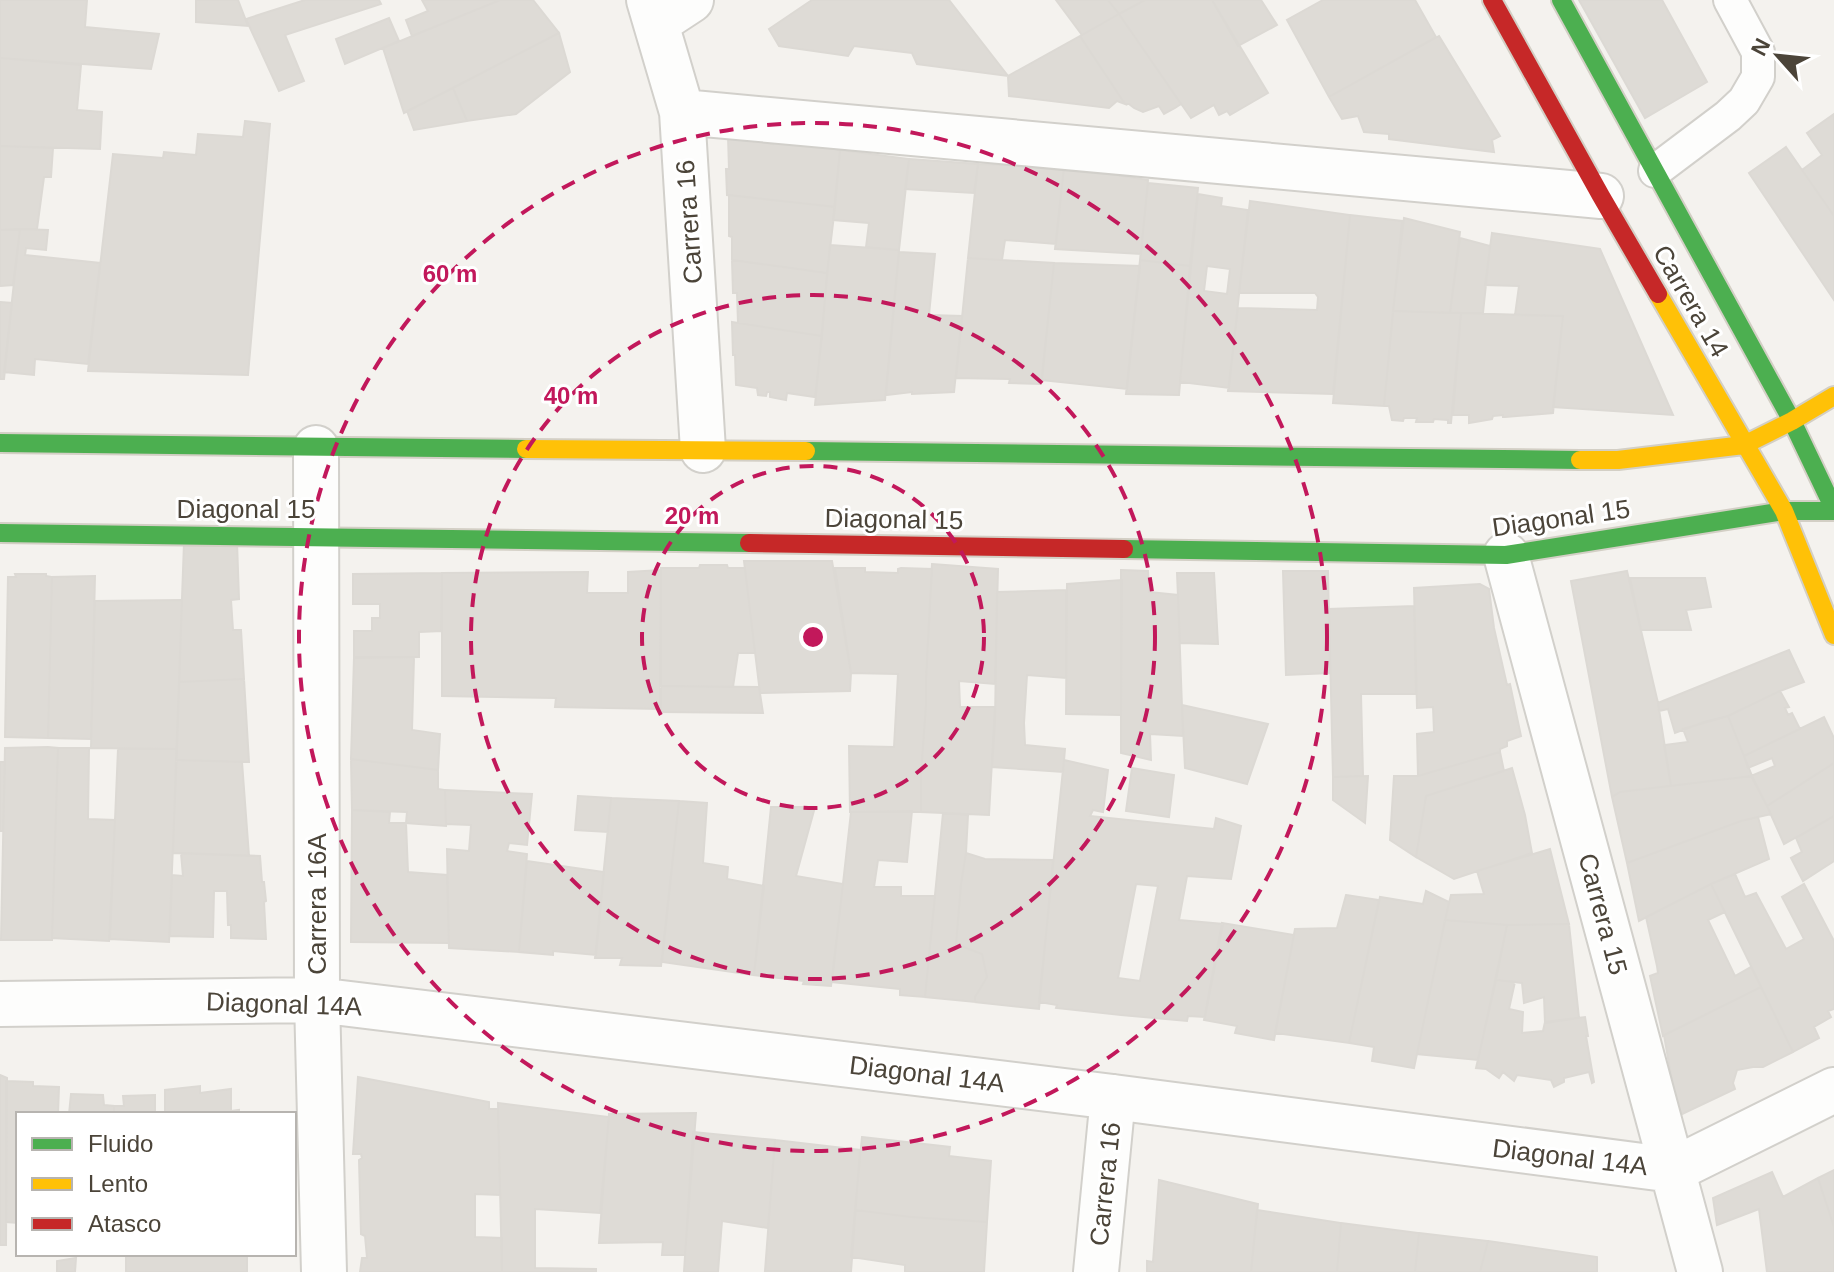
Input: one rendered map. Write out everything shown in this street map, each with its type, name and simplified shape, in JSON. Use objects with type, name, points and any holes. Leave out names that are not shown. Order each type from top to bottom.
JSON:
[{"type":"street","name":"Carrera 14","points":[[1492,0],[1601,196],[1784,511],[1833,634]]},
{"type":"street","name":"Carrera 14","points":[[1561,0],[1792,421],[1834,510]]},
{"type":"street","name":"Carrera 16","points":[[665,8],[682,112],[703,450]]},
{"type":"street","points":[[682,112],[1601,196]]},
{"type":"street","name":"Diagonal 15","points":[[0,443],[1618,460],[1744,445],[1834,396]]},
{"type":"street","name":"Carrera 16A","points":[[316,448],[317,1000],[324,1272]]},
{"type":"street","name":"Diagonal 15","points":[[0,533],[1506,555],[1784,511],[1834,510]]},
{"type":"street","name":"Carrera 15","points":[[1506,555],[1700,1272]]},
{"type":"street","name":"Carrera 14","points":[[1833,634],[1834,588]]},
{"type":"street","name":"Diagonal 14A","points":[[0,1004],[317,1000],[1113,1097],[1673,1170],[1834,1090]]},
{"type":"street","name":"Carrera 16","points":[[1096,1272],[1113,1097]]},
{"type":"lane","points":[[1655,171],[1728,116],[1744,101],[1758,77],[1758,52],[1730,0]]},
{"type":"building","points":[[0,0],[87,0],[85,27],[159,34],[151,69],[0,58]]},
{"type":"building","points":[[196,0],[238,0],[248,26],[196,22]]},
{"type":"building","points":[[305,0],[379,0],[381,4],[285,35],[304,81],[279,91],[246,19]]},
{"type":"building","points":[[422,0],[500,0],[412,36],[406,20],[428,11]]},
{"type":"building","points":[[500,0],[533,0],[559,33],[404,113],[383,48]]},
{"type":"building","points":[[812,0],[949,0],[1008,76],[917,64],[912,53],[854,46],[848,56],[779,46],[769,29]]},
{"type":"building","points":[[1056,0],[1108,0],[1119,14],[1082,35]]},
{"type":"building","points":[[1108,0],[1145,0],[1119,14]]},
{"type":"building","points":[[1145,0],[1212,0],[1268,93],[1230,115],[1227,111],[1219,115],[1214,105],[1191,118],[1119,14]]},
{"type":"building","points":[[1212,0],[1261,0],[1277,25],[1238,46]]},
{"type":"building","points":[[1323,0],[1415,0],[1436,37],[1329,97],[1287,20]]},
{"type":"building","points":[[1579,0],[1662,0],[1707,82],[1645,118]]},
{"type":"building","points":[[1119,14],[1181,104],[1164,114],[1159,106],[1143,112],[1125,104],[1080,36]]},
{"type":"building","points":[[389,18],[399,41],[345,64],[336,39]]},
{"type":"building","points":[[559,33],[570,72],[516,114],[467,121],[453,88]]},
{"type":"building","points":[[1080,36],[1125,104],[1117,101],[1109,108],[1009,96],[1008,76]]},
{"type":"building","points":[[1439,36],[1500,136],[1492,140],[1494,152],[1389,139],[1389,134],[1364,132],[1358,116],[1342,119],[1329,97]]},
{"type":"building","points":[[0,58],[81,65],[77,110],[102,112],[100,149],[0,146]]},
{"type":"building","points":[[453,88],[467,121],[414,130],[407,111]]},
{"type":"building","points":[[1834,114],[1834,216],[1802,170],[1822,155],[1807,133]]},
{"type":"building","points":[[245,121],[270,124],[248,375],[88,371],[113,154],[163,158],[164,152],[196,155],[198,134],[243,137]]},
{"type":"building","points":[[728,136],[773,144],[774,138],[840,150],[835,207],[727,195]]},
{"type":"building","points":[[0,146],[53,148],[51,177],[44,177],[37,229],[0,230]]},
{"type":"building","points":[[1786,147],[1834,216],[1834,300],[1749,173]]},
{"type":"building","points":[[840,150],[909,159],[899,250],[866,247],[869,223],[833,220]]},
{"type":"building","points":[[909,159],[978,164],[974,193],[905,189]]},
{"type":"building","points":[[978,164],[1064,167],[1056,244],[1005,240],[1002,260],[968,258]]},
{"type":"building","points":[[1064,167],[1148,180],[1141,254],[1055,249]]},
{"type":"building","points":[[1148,183],[1198,188],[1190,266],[1140,260]]},
{"type":"building","points":[[1198,194],[1222,198],[1221,206],[1248,210],[1229,388],[1180,382]],"holes":[[[1207,266],[1230,269],[1227,294],[1204,291]]]},
{"type":"building","points":[[729,195],[835,207],[827,273],[732,260]]},
{"type":"building","points":[[1250,201],[1350,215],[1333,394],[1228,391],[1238,308],[1317,310],[1318,297],[1315,293],[1239,293]]},
{"type":"building","points":[[1350,215],[1402,221],[1384,406],[1333,403]]},
{"type":"building","points":[[1404,218],[1460,232],[1450,313],[1393,311]]},
{"type":"building","points":[[20,229],[13,285],[0,286],[0,230]]},
{"type":"building","points":[[20,229],[48,230],[46,250],[26,248],[25,255],[100,263],[88,364],[35,359],[34,375],[4,372]]},
{"type":"building","points":[[1492,233],[1600,249],[1673,415],[1553,407],[1563,316],[1515,315],[1519,286],[1485,285]]},
{"type":"building","points":[[1460,238],[1490,246],[1483,313],[1450,313]]},
{"type":"building","points":[[830,245],[899,250],[885,400],[815,405]]},
{"type":"building","points":[[899,252],[935,254],[929,315],[962,316],[954,392],[886,395]]},
{"type":"building","points":[[968,258],[1054,263],[1041,384],[1009,383],[1010,379],[956,378]]},
{"type":"building","points":[[732,260],[827,273],[822,336],[738,323]]},
{"type":"building","points":[[1140,260],[1190,266],[1179,395],[1126,394]]},
{"type":"building","points":[[1054,263],[1140,266],[1127,389],[1042,380]]},
{"type":"building","points":[[0,302],[12,303],[4,379],[0,379]]},
{"type":"building","points":[[1393,311],[1461,313],[1451,423],[1434,419],[1433,422],[1416,422],[1417,418],[1392,420],[1389,406],[1384,406]]},
{"type":"building","points":[[1461,313],[1563,316],[1553,413],[1493,416],[1492,419],[1469,423],[1469,415],[1453,415]]},
{"type":"building","points":[[732,322],[822,336],[815,397],[787,393],[786,400],[770,397],[770,392],[766,396],[758,395],[757,388],[736,385]]},
{"type":"building","points":[[237,542],[239,599],[231,600],[233,630],[241,630],[244,679],[179,682],[184,543]]},
{"type":"building","points":[[744,561],[832,561],[851,673],[850,691],[760,693]]},
{"type":"building","points":[[932,564],[998,569],[995,684],[959,681],[960,707],[995,707],[989,815],[921,812]]},
{"type":"building","points":[[700,565],[745,568],[755,653],[738,653],[733,687],[660,686],[661,568],[699,568]]},
{"type":"building","points":[[835,568],[898,573],[901,568],[932,569],[921,812],[850,812],[849,746],[894,747],[898,674],[851,673]]},
{"type":"building","points":[[661,570],[661,709],[555,707],[556,698],[442,696],[442,573],[588,572],[587,593],[628,593],[628,572]]},
{"type":"building","points":[[1121,570],[1148,571],[1149,592],[1178,595],[1183,736],[1150,734],[1151,760],[1121,753]]},
{"type":"building","points":[[1283,571],[1328,571],[1330,673],[1286,675]]},
{"type":"building","points":[[1627,571],[1658,703],[1671,786],[1620,792],[1612,797],[1571,581]]},
{"type":"building","points":[[442,573],[441,631],[419,632],[419,657],[354,658],[354,631],[372,631],[372,618],[380,618],[380,604],[353,604],[353,574]]},
{"type":"building","points":[[1177,573],[1214,573],[1218,644],[1180,643]]},
{"type":"building","points":[[15,574],[46,574],[52,577],[48,738],[5,737],[8,577],[16,577]]},
{"type":"building","points":[[95,576],[91,739],[48,738],[52,577]]},
{"type":"building","points":[[1630,578],[1705,578],[1711,607],[1686,610],[1691,630],[1641,630]]},
{"type":"building","points":[[1122,580],[1121,715],[1066,714],[1067,584]]},
{"type":"building","points":[[1480,584],[1489,589],[1494,628],[1521,736],[1507,741],[1507,746],[1500,752],[1418,776],[1417,734],[1434,732],[1433,707],[1417,708],[1414,588]]},
{"type":"building","points":[[1066,590],[1066,678],[1027,675],[1024,723],[1025,745],[1065,749],[1063,772],[992,767],[997,592]]},
{"type":"building","points":[[182,600],[177,749],[91,748],[95,601]]},
{"type":"building","points":[[1414,606],[1416,694],[1361,694],[1363,776],[1333,777],[1329,609]]},
{"type":"building","points":[[1789,650],[1804,682],[1728,716],[1675,733],[1668,709],[1659,711],[1658,703]]},
{"type":"building","points":[[356,657],[414,657],[412,730],[440,734],[438,770],[351,759]]},
{"type":"building","points":[[244,679],[249,762],[176,760],[179,682]]},
{"type":"building","points":[[660,686],[759,687],[763,713],[660,712]]},
{"type":"building","points":[[1780,691],[1789,707],[1785,708],[1788,715],[1792,713],[1800,729],[1744,756],[1728,716]]},
{"type":"building","points":[[1182,705],[1268,724],[1247,784],[1185,768]]},
{"type":"building","points":[[1728,716],[1752,776],[1671,786],[1664,745],[1688,742],[1683,729]]},
{"type":"building","points":[[1824,717],[1834,738],[1834,763],[1767,806],[1751,776],[1775,766],[1772,758],[1748,768],[1744,756]]},
{"type":"building","points":[[5,748],[58,748],[52,940],[1,940]]},
{"type":"building","points":[[58,748],[89,748],[88,819],[115,820],[109,941],[52,938]]},
{"type":"building","points":[[118,749],[177,749],[169,942],[110,939]]},
{"type":"building","points":[[1500,752],[1504,771],[1426,796],[1416,857],[1390,840],[1394,776],[1418,776]]},
{"type":"building","points":[[351,759],[438,770],[438,789],[445,790],[446,826],[406,823],[407,812],[352,810]]},
{"type":"building","points":[[176,760],[242,762],[249,856],[173,853]]},
{"type":"building","points":[[1064,760],[1108,770],[1103,812],[1093,810],[1090,816],[1214,829],[1216,818],[1241,826],[1231,879],[1187,876],[1179,920],[1223,924],[1205,1017],[1188,1016],[1187,1021],[1056,1008],[1057,1005],[1039,1002]],"holes":[[[1136,884],[1158,886],[1140,981],[1118,978]]]},
{"type":"building","points":[[0,762],[5,762],[3,831],[0,831]]},
{"type":"building","points":[[1834,763],[1834,816],[1784,844],[1767,806]]},
{"type":"building","points":[[1132,768],[1174,775],[1169,817],[1126,811]]},
{"type":"building","points":[[1512,768],[1532,853],[1454,879],[1416,857],[1426,796]]},
{"type":"building","points":[[1368,776],[1365,823],[1333,800],[1333,777]]},
{"type":"building","points":[[1752,776],[1771,814],[1741,821],[1627,863],[1612,797],[1620,792]]},
{"type":"building","points":[[445,790],[532,794],[527,845],[509,843],[507,851],[527,854],[519,952],[449,948],[447,849],[469,851],[471,825],[446,824]]},
{"type":"building","points":[[578,796],[611,798],[608,832],[575,830]]},
{"type":"building","points":[[611,798],[679,801],[661,966],[620,965],[622,958],[595,958]]},
{"type":"building","points":[[679,801],[707,803],[703,863],[728,867],[727,879],[764,886],[754,975],[662,962]]},
{"type":"building","points":[[771,807],[815,807],[796,876],[843,884],[831,986],[754,975]]},
{"type":"building","points":[[352,810],[390,812],[389,823],[406,823],[408,872],[447,875],[449,943],[351,942]]},
{"type":"building","points":[[912,811],[907,862],[878,860],[874,887],[901,887],[901,896],[935,896],[925,997],[900,995],[900,989],[832,982],[851,812]]},
{"type":"building","points":[[943,813],[968,815],[956,944],[982,954],[987,977],[975,1002],[925,997]]},
{"type":"building","points":[[1834,816],[1834,861],[1803,881],[1791,858],[1802,852],[1796,838]]},
{"type":"building","points":[[1758,817],[1769,859],[1711,884],[1639,921],[1627,863]]},
{"type":"building","points":[[1550,849],[1569,924],[1507,925],[1445,920],[1451,895],[1484,894],[1477,871]]},
{"type":"building","points":[[181,853],[260,856],[266,901],[266,939],[231,938],[227,891],[214,891],[213,937],[170,936],[172,875],[183,876]]},
{"type":"building","points":[[966,853],[985,859],[1053,860],[1039,1009],[975,1002],[987,977],[982,954],[956,944]]},
{"type":"building","points":[[527,861],[604,872],[596,955],[519,952]]},
{"type":"building","points":[[1735,874],[1745,897],[1756,893],[1786,949],[1804,939],[1782,897],[1804,884],[1834,941],[1834,1009],[1828,1011],[1831,1017],[1814,1027],[1819,1038],[1793,1052],[1711,884]]},
{"type":"building","points":[[1711,884],[1725,912],[1708,920],[1735,976],[1751,967],[1761,987],[1663,1036],[1650,976],[1658,973],[1646,917]]},
{"type":"building","points":[[1426,891],[1449,902],[1414,1068],[1372,1061],[1374,1047],[1349,1043],[1380,897],[1423,904]]},
{"type":"building","points":[[1346,895],[1379,900],[1349,1043],[1275,1033],[1295,929],[1337,928]]},
{"type":"building","points":[[1445,920],[1507,925],[1478,1060],[1417,1054]]},
{"type":"building","points":[[1222,923],[1294,935],[1274,1040],[1235,1033],[1237,1026],[1204,1020]]},
{"type":"building","points":[[1569,924],[1579,1018],[1545,1023],[1544,997],[1524,1003],[1522,983],[1496,980],[1507,925]]},
{"type":"building","points":[[1496,980],[1515,982],[1509,1009],[1523,1012],[1522,1033],[1543,1031],[1545,1022],[1585,1017],[1594,1082],[1589,1072],[1564,1078],[1564,1082],[1554,1087],[1551,1080],[1517,1075],[1514,1081],[1503,1072],[1499,1078],[1486,1069],[1476,1068]]},
{"type":"building","points":[[1761,987],[1793,1052],[1763,1067],[1737,1070],[1733,1083],[1735,1089],[1678,1116],[1664,1035]]},
{"type":"building","points":[[0,1075],[7,1078],[6,1245],[0,1245]]},
{"type":"building","points":[[358,1077],[489,1102],[489,1109],[498,1109],[500,1195],[475,1194],[475,1237],[502,1238],[502,1272],[360,1272],[362,1258],[367,1258],[365,1236],[361,1234],[359,1160],[362,1158],[361,1154],[353,1154]]},
{"type":"building","points":[[6,1081],[59,1087],[58,1112],[16,1112],[16,1223],[6,1222]]},
{"type":"building","points":[[200,1086],[200,1093],[231,1089],[231,1111],[239,1112],[165,1112],[165,1090]]},
{"type":"building","points":[[71,1094],[103,1095],[104,1105],[114,1106],[114,1112],[69,1112]]},
{"type":"building","points":[[155,1095],[155,1112],[114,1112],[114,1106],[124,1106],[123,1096]]},
{"type":"building","points":[[498,1103],[609,1117],[600,1213],[535,1209],[535,1268],[596,1269],[596,1272],[502,1272]]},
{"type":"building","points":[[696,1113],[685,1255],[662,1255],[663,1242],[599,1243],[609,1114]]},
{"type":"building","points":[[693,1132],[775,1140],[768,1228],[722,1221],[718,1272],[684,1272]]},
{"type":"building","points":[[862,1137],[950,1147],[949,1156],[991,1161],[987,1222],[855,1210]]},
{"type":"building","points":[[775,1140],[860,1150],[851,1272],[765,1271]]},
{"type":"building","points":[[1834,1170],[1834,1227],[1818,1178]]},
{"type":"building","points":[[1772,1172],[1783,1197],[1818,1178],[1834,1227],[1834,1272],[1767,1272],[1759,1209],[1717,1225],[1713,1198]]},
{"type":"building","points":[[1159,1180],[1258,1204],[1251,1272],[1147,1272],[1147,1261],[1153,1262]]},
{"type":"building","points":[[855,1210],[987,1222],[984,1272],[905,1272],[905,1265],[851,1257]]},
{"type":"building","points":[[1257,1210],[1341,1223],[1337,1272],[1251,1272]]},
{"type":"building","points":[[1341,1223],[1419,1233],[1415,1272],[1337,1272]]},
{"type":"building","points":[[1419,1233],[1488,1241],[1480,1272],[1415,1272]]},
{"type":"building","points":[[1488,1241],[1597,1257],[1597,1272],[1480,1272]]},
{"type":"building","points":[[126,1256],[247,1256],[247,1272],[126,1272]]},
{"type":"building","points":[[76,1258],[75,1272],[57,1272],[57,1261]]},
{"type":"traffic: fast","points":[[1561,0],[1792,421],[1834,509]]},
{"type":"traffic: fast","points":[[0,443],[526,449]]},
{"type":"traffic: fast","points":[[806,451],[1580,460]]},
{"type":"traffic: fast","points":[[1124,549],[1506,555],[1784,511],[1834,511]]},
{"type":"traffic: fast","points":[[0,533],[749,543]]},
{"type":"traffic: slow","points":[[1658,294],[1784,511],[1834,635]]},
{"type":"traffic: slow","points":[[1580,460],[1618,460],[1744,445],[1834,396]]},
{"type":"traffic: slow","points":[[526,449],[806,451]]},
{"type":"traffic: jam","points":[[1492,0],[1658,294]]},
{"type":"traffic: jam","points":[[749,543],[1124,549]]}]
